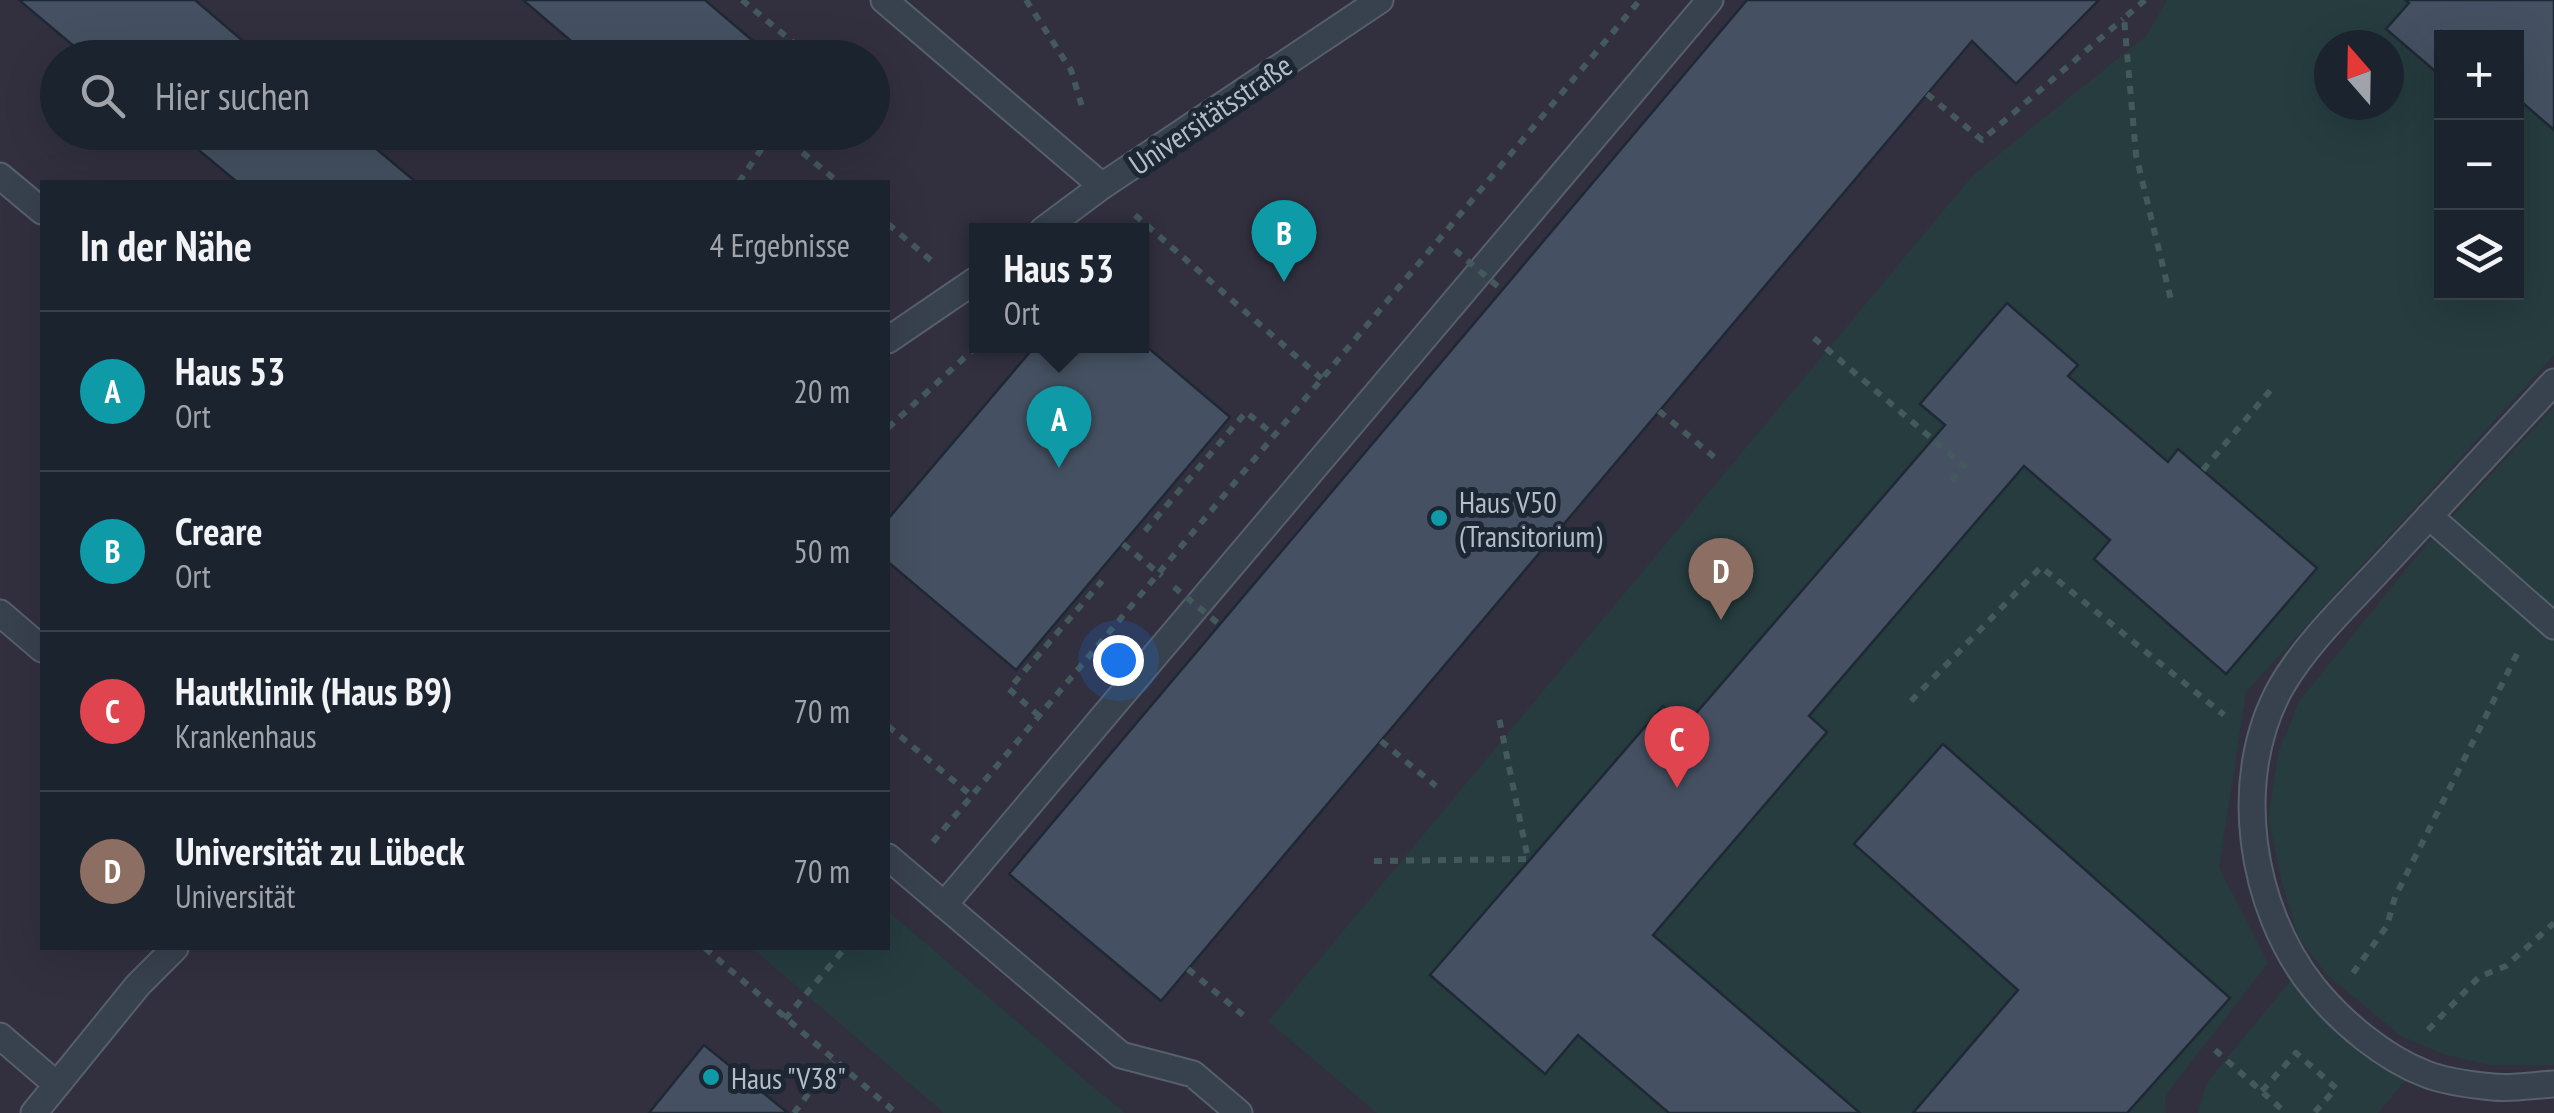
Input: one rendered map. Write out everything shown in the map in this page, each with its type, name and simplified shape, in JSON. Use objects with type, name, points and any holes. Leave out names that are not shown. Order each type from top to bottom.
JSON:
[{"type":"lane","points":[[884,0],[1102,186]]},
{"type":"lane","name":"Universitätsstraße","points":[[1052,223],[1380,0]]},
{"type":"lane","points":[[944,905],[1710,0]]},
{"type":"lane","points":[[0,176],[40,209]]},
{"type":"lane","points":[[890,339],[969,285]]},
{"type":"lane","points":[[2554,382],[2328,626],[2280,688],[2259,745],[2251,819],[2261,888],[2292,958],[2329,1006],[2362,1035],[2427,1074],[2497,1087],[2554,1084]]},
{"type":"lane","points":[[2430,516],[2546,620]]},
{"type":"lane","points":[[0,613],[40,647]]},
{"type":"lane","points":[[897,866],[1121,1054],[1193,1074],[1239,1113]]},
{"type":"lane","points":[[34,1113],[138,984],[173,950]]},
{"type":"lane","points":[[0,1036],[58,1084]]},
{"type":"path","points":[[742,0],[790,40]]},
{"type":"path","points":[[1026,0],[1071,70],[1083,112]]},
{"type":"path","points":[[897,866],[972,796],[1640,0]]},
{"type":"path","points":[[1927,94],[1982,140],[2145,0]]},
{"type":"path","points":[[2124,18],[2136,155],[2171,300]]},
{"type":"path","points":[[740,180],[763,150]]},
{"type":"path","points":[[798,150],[836,180]]},
{"type":"path","points":[[1102,186],[1143,223]]},
{"type":"path","points":[[890,225],[969,283]]},
{"type":"path","points":[[1149,228],[1322,380]]},
{"type":"path","points":[[1455,250],[1502,290]]},
{"type":"path","points":[[1814,338],[1964,466],[1946,486]]},
{"type":"path","points":[[890,426],[969,353]]},
{"type":"path","points":[[2202,470],[2274,386]]},
{"type":"path","points":[[1659,411],[1714,457]]},
{"type":"path","points":[[1145,531],[1246,412],[1274,435]]},
{"type":"path","points":[[1122,544],[1158,574]]},
{"type":"path","points":[[1911,700],[2042,567],[2259,745]]},
{"type":"path","points":[[1040,716],[1009,690],[1102,581]]},
{"type":"path","points":[[1174,587],[1219,624]]},
{"type":"path","points":[[2329,1006],[2387,926],[2395,897],[2546,620]]},
{"type":"path","points":[[1374,861],[1528,859],[1498,713]]},
{"type":"path","points":[[890,728],[972,796]]},
{"type":"path","points":[[1382,741],[1436,786]]},
{"type":"path","points":[[2400,1060],[2478,977],[2506,966],[2554,923]]},
{"type":"path","points":[[707,950],[896,1113]]},
{"type":"path","points":[[785,1019],[843,950]]},
{"type":"path","points":[[1188,969],[1243,1016]]},
{"type":"path","points":[[2215,1050],[2286,1113]]},
{"type":"path","points":[[2262,1091],[2296,1052],[2336,1088],[2314,1113]]},
{"type":"path","points":[[794,1113],[834,1061]]},
{"type":"shaded area","points":[[0,0],[2554,0],[2554,1113],[0,1113]]},
{"type":"green space","points":[[2167,0],[2554,0],[2554,355],[2246,692],[2219,867],[2268,963],[2165,1096],[2166,1113],[1377,1113],[1268,1021],[1973,175],[2146,36]]},
{"type":"green space","points":[[2554,407],[2554,1065],[2490,1065],[2443,1054],[2401,1036],[2326,974],[2297,935],[2268,817],[2279,750],[2300,700],[2425,546]]},
{"type":"green space","points":[[890,913],[1125,1113],[944,1113],[754,950],[890,950]]},
{"type":"green space","points":[[2294,976],[2410,1075],[2378,1113],[2198,1113],[2206,1084]]},
{"type":"building","points":[[19,0],[195,0],[242,40],[67,40]]},
{"type":"building","points":[[523,0],[705,0],[752,40],[570,40]]},
{"type":"building","name":"Haus V50 (Transitorium)","points":[[1747,0],[2099,0],[2016,84],[1972,41],[1161,1001],[1009,874]]},
{"type":"building","points":[[2405,0],[2554,0],[2554,130],[2524,104],[2524,30],[2434,30],[2434,70],[2404,44],[2404,30],[2386,29],[2409,3]]},
{"type":"building","points":[[199,150],[378,150],[414,180],[235,180]]},
{"type":"building","points":[[2007,303],[2078,365],[2068,376],[2168,462],[2178,449],[2317,568],[2226,674],[2094,559],[2110,540],[2024,466],[1809,716],[1827,732],[1653,935],[1860,1113],[1669,1113],[1578,1035],[1545,1074],[1430,975],[1663,706],[1685,726],[1945,425],[1920,404]]},
{"type":"building","points":[[1149,349],[1230,417],[1016,670],[890,564],[890,517],[1029,353],[1149,353]]},
{"type":"building","points":[[1943,744],[2230,998],[2127,1113],[1913,1113],[2018,990],[1854,844]]},
{"type":"building","name":"Haus \"V38\"","points":[[704,1045],[788,1113],[649,1113]]},
{"type":"place","name":"Creare","points":[[1284,282]]},
{"type":"place","name":"Haus 53","points":[[1059,468]]},
{"type":"place","name":"Haus V50 (Transitorium)","points":[[1439,518]]},
{"type":"place","name":"Universität zu Lübeck","points":[[1721,620]]},
{"type":"place","name":"Hautklinik (Haus B9)","points":[[1677,788]]},
{"type":"place","name":"Haus \"V38\"","points":[[711,1077]]}]
